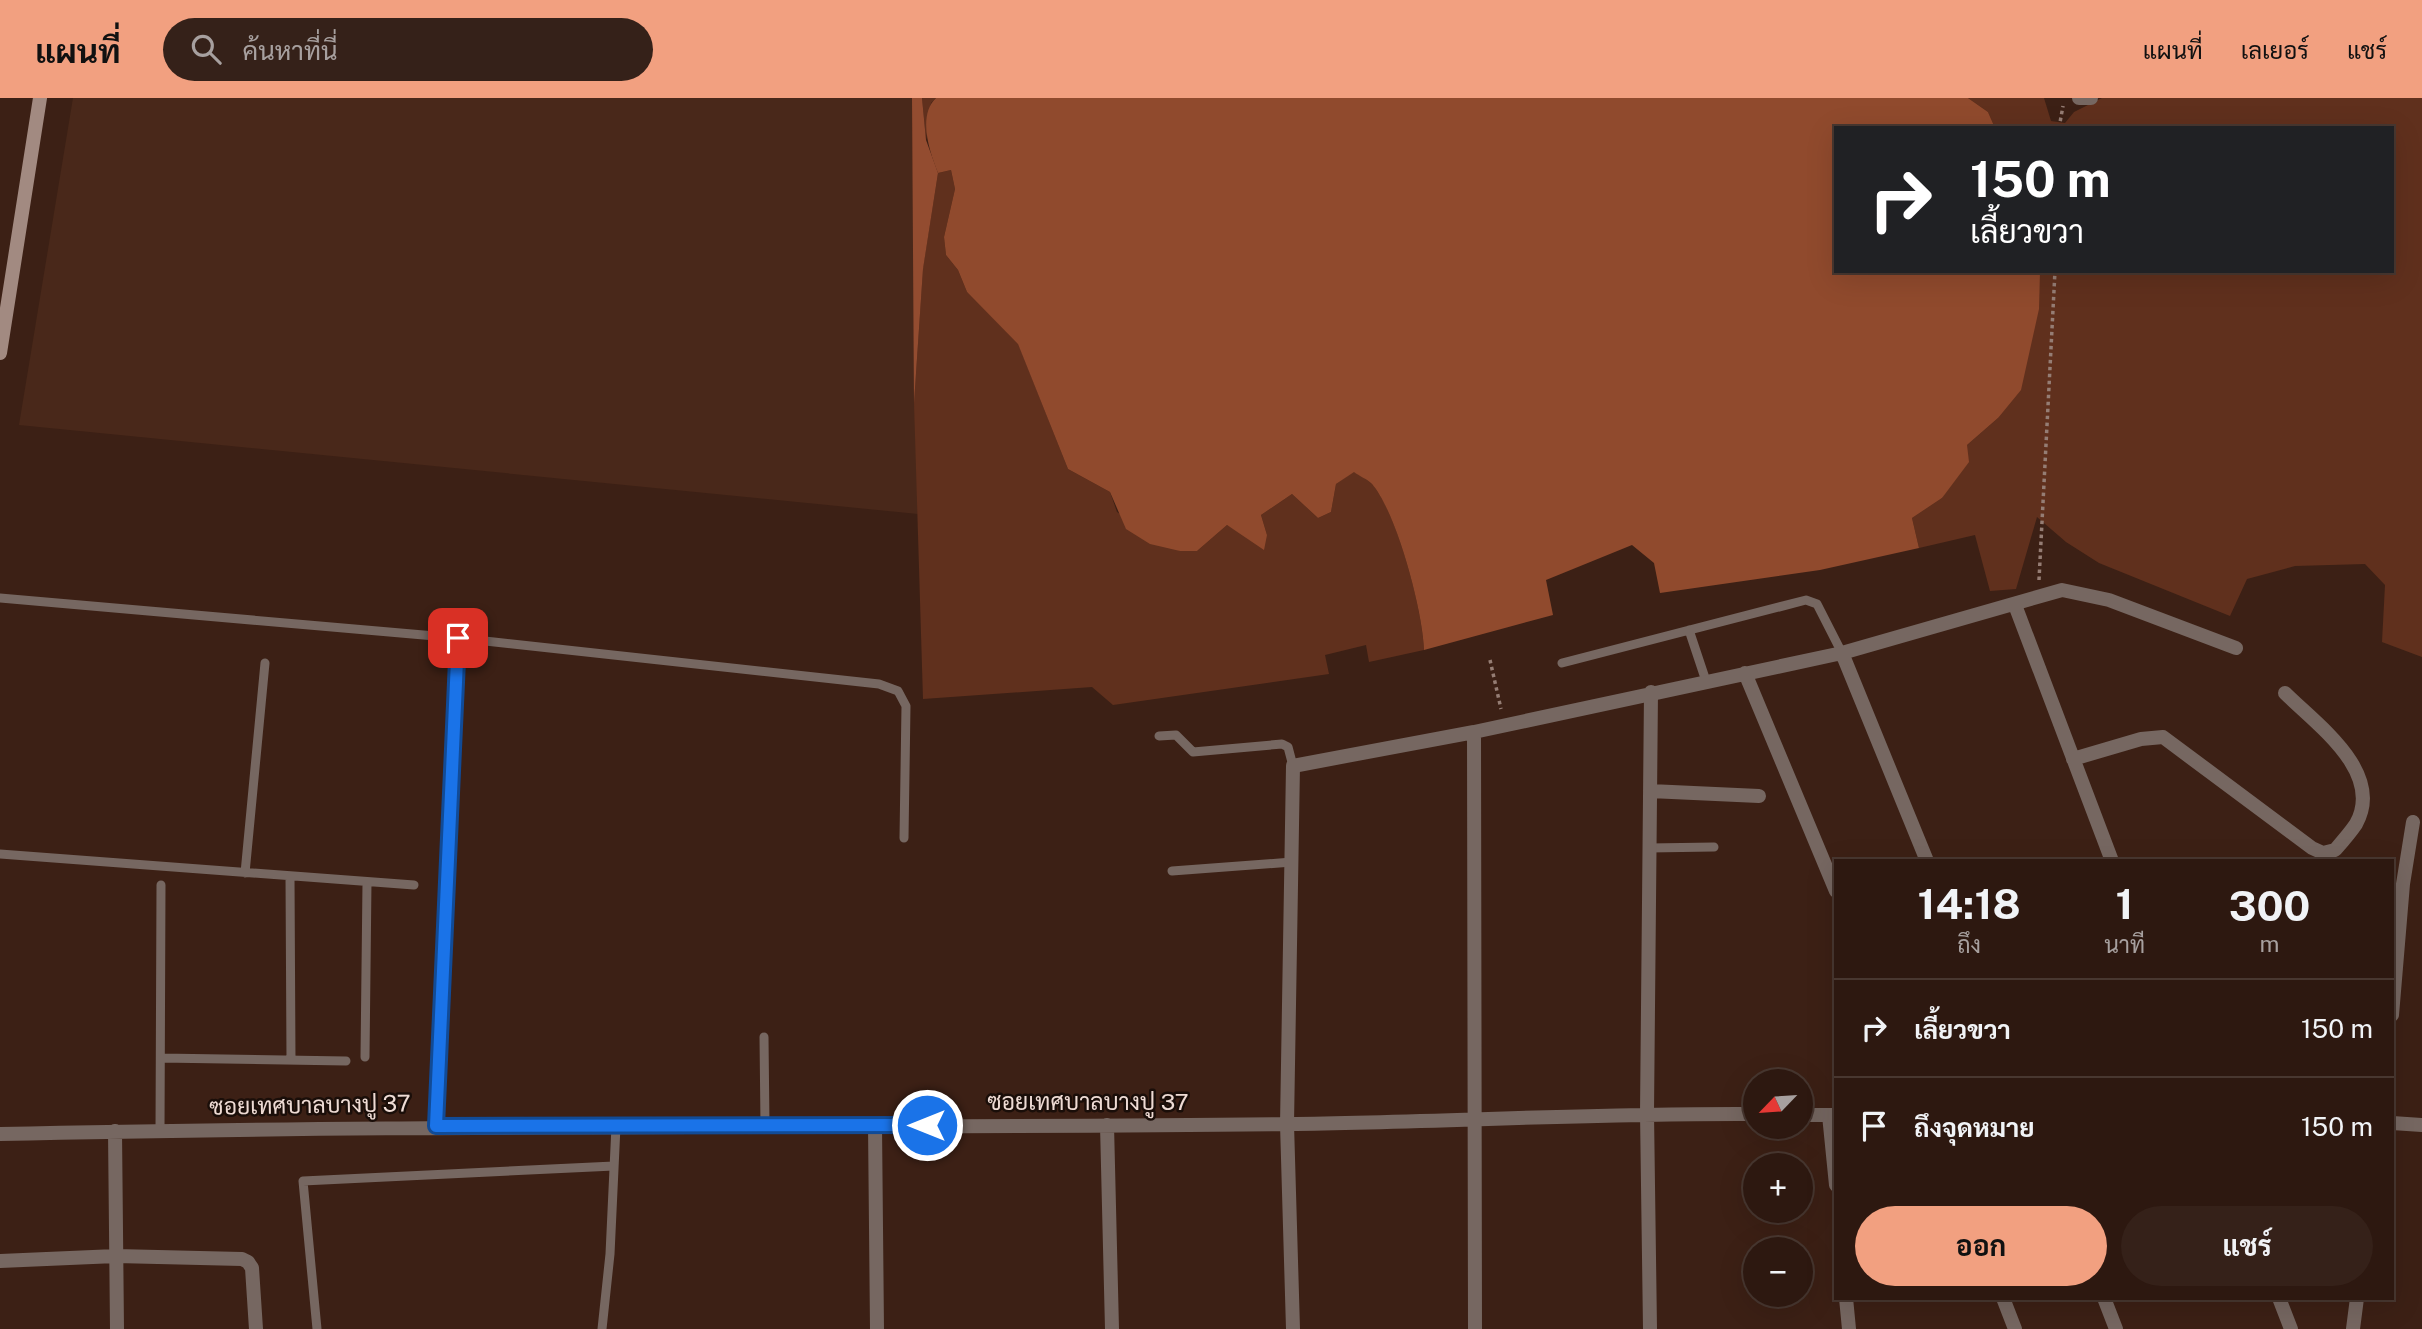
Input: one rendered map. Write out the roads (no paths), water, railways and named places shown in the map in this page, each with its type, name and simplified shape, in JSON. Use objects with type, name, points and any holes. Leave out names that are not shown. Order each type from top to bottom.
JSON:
[{"type":"main road","points":[[0,353],[40,98]]},
{"type":"street","points":[[2079,98],[2091,98]]},
{"type":"street","points":[[1293,1329],[1287,1124],[1293,766],[1474,732],[1842,653],[2062,590],[2109,600],[2236,648]]},
{"type":"street","points":[[2015,605],[2111,859]]},
{"type":"street","points":[[1842,653],[1926,859]]},
{"type":"street","points":[[1745,673],[1834,886]]},
{"type":"street","points":[[1650,1329],[1647,1113],[1651,692]]},
{"type":"street","points":[[2073,759],[2141,739],[2163,737],[2312,848],[2323,853],[2336,850],[2357,822],[2362,794],[2359,777],[2348,756],[2285,693]]},
{"type":"street","points":[[1474,732],[1475,1329]]},
{"type":"street","points":[[1650,791],[1759,796]]},
{"type":"street","points":[[2394,991],[2403,884],[2413,822]]},
{"type":"street","name":"ซอยเทศบาลบางปู 37","points":[[0,1134],[436,1126],[1287,1124],[1474,1121],[1647,1113],[1743,1114]]},
{"type":"street","points":[[1813,1115],[1832,1115],[1834,1150]]},
{"type":"street","points":[[2394,1123],[2422,1125]]},
{"type":"street","points":[[875,1125],[877,1329]]},
{"type":"street","points":[[1107,1125],[1112,1329]]},
{"type":"street","points":[[115,1131],[117,1329]]},
{"type":"street","points":[[0,1261],[116,1256],[248,1262],[252,1268],[256,1329]]},
{"type":"street","points":[[1846,1300],[1849,1329]]},
{"type":"street","points":[[2004,1300],[2015,1329]]},
{"type":"street","points":[[2105,1300],[2116,1329]]},
{"type":"street","points":[[2280,1300],[2291,1329]]},
{"type":"street","points":[[2353,1329],[2357,1300]]},
{"type":"lane","points":[[0,598],[458,638],[879,684],[898,691],[906,706],[904,838]]},
{"type":"lane","points":[[1562,663],[1807,600],[1817,604],[1842,653]]},
{"type":"lane","points":[[1689,630],[1706,681]]},
{"type":"lane","points":[[436,1126],[458,638]]},
{"type":"lane","points":[[245,873],[265,663]]},
{"type":"lane","points":[[1159,736],[1176,735],[1193,752],[1282,744],[1288,747],[1293,766]]},
{"type":"lane","points":[[1649,848],[1714,847]]},
{"type":"lane","points":[[0,854],[414,885]]},
{"type":"lane","points":[[1172,871],[1292,862]]},
{"type":"lane","points":[[290,876],[291,1060]]},
{"type":"lane","points":[[365,1057],[368,882]]},
{"type":"lane","points":[[160,1131],[161,885]]},
{"type":"lane","points":[[764,1037],[765,1125]]},
{"type":"lane","points":[[161,1058],[345,1061]]},
{"type":"lane","points":[[602,1329],[616,1126]]},
{"type":"lane","points":[[317,1329],[303,1181],[614,1166]]}]
